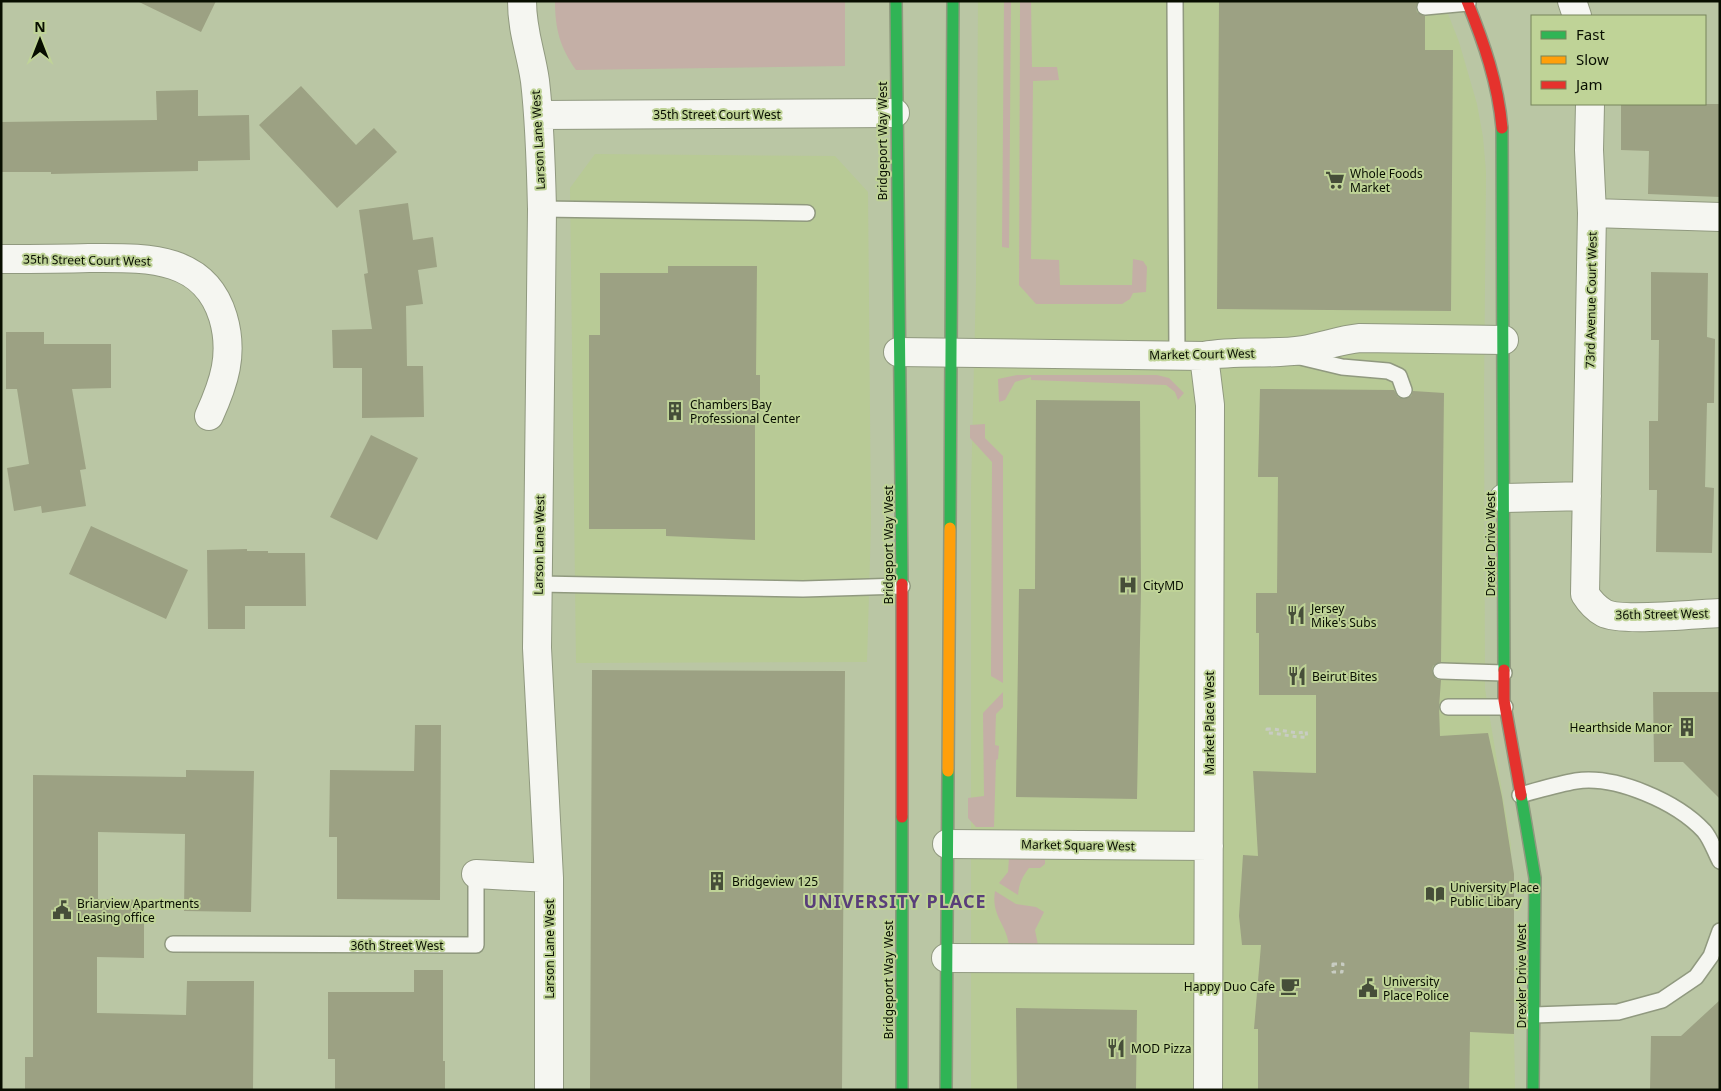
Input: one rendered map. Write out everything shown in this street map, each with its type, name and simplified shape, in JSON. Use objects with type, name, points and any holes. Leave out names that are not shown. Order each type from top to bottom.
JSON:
[{"type":"main road","name":"Bridgeport Way West","points":[[896,1],[895,113],[898,352],[902,422],[902,1090]]},
{"type":"main road","points":[[946,1090],[953,1]]},
{"type":"main road","name":"Drexler Drive West","points":[[1468,2],[1486,49],[1500,102],[1504,148],[1505,707],[1535,878],[1533,1090]]},
{"type":"street","name":"Larson Lane West","points":[[522,1],[522,24],[534,78],[539,115],[542,209],[538,648],[549,878],[549,1090]]},
{"type":"street","points":[[1572,1],[1577,15]]},
{"type":"street","name":"73rd Avenue Court West","points":[[1590,105],[1589,150],[1592,213],[1585,594],[1592,605],[1605,614]]},
{"type":"street","name":"35th Street Court West","points":[[539,115],[895,113]]},
{"type":"street","points":[[1592,213],[1720,217]]},
{"type":"street","name":"35th Street Court West","points":[[1,259],[136,258],[173,265],[195,275],[217,300],[227,334],[226,373],[209,416]]},
{"type":"street","name":"Market Court West","points":[[898,352],[1204,356],[1225,352],[1304,350],[1339,340],[1360,338],[1504,340]]},
{"type":"street","name":"Market Place West","points":[[1204,356],[1210,405],[1208,1090]]},
{"type":"street","points":[[1504,498],[1587,496]]},
{"type":"street","name":"36th Street West","points":[[1605,614],[1622,617],[1720,613]]},
{"type":"street","name":"Market Square West","points":[[947,844],[1209,846]]},
{"type":"street","name":"36th Street West","points":[[476,874],[549,878]]},
{"type":"street","points":[[946,958],[1208,959]]},
{"type":"lane","points":[[1175,1],[1177,356]]},
{"type":"lane","points":[[1425,7],[1468,2]]},
{"type":"lane","points":[[542,209],[807,213]]},
{"type":"lane","points":[[1280,351],[1311,361],[1342,367],[1388,371],[1399,376],[1404,390]]},
{"type":"lane","points":[[539,584],[803,589],[902,586]]},
{"type":"lane","points":[[1441,671],[1504,673]]},
{"type":"lane","points":[[1448,706],[1505,707]]},
{"type":"lane","points":[[1520,795],[1577,781],[1604,782],[1656,797],[1682,812],[1706,833],[1720,862]]},
{"type":"lane","name":"36th Street West","points":[[172,944],[476,946],[476,874]]},
{"type":"lane","points":[[1534,1015],[1618,1012],[1662,1000],[1696,977],[1711,956],[1720,931]]},
{"type":"path","points":[[1280,728],[1301,734],[1306,731],[1307,737],[1297,737],[1280,732],[1267,733],[1267,729],[1280,728]]},
{"type":"shaded area","points":[[555,1],[845,1],[845,66],[576,70],[562,45],[556,20]]},
{"type":"shaded area","points":[[978,1],[1443,1],[1459,42],[1477,104],[1483,137],[1486,172],[1484,395],[1485,689],[1511,845],[1515,1090],[971,1090],[971,488],[976,282]]},
{"type":"shaded area","points":[[1004,1],[1011,1],[1009,248],[1002,247]]},
{"type":"shaded area","points":[[1020,1],[1031,1],[1032,67],[1057,67],[1059,80],[1033,81],[1031,259],[1059,260],[1060,285],[1132,285],[1133,259],[1143,261],[1147,267],[1146,292],[1133,293],[1130,299],[1122,304],[1036,304],[1019,285]]},
{"type":"shaded area","points":[[595,154],[835,156],[868,192],[871,524],[867,662],[576,663],[570,188]]},
{"type":"shaded area","points":[[1017,375],[1157,375],[1169,378],[1184,393],[1178,400],[1175,392],[1166,385],[1031,380],[1031,377],[1015,382],[1005,400],[999,402],[998,379]]},
{"type":"shaded area","points":[[985,424],[985,438],[1003,456],[1003,683],[991,676],[992,462],[970,438],[970,425]]},
{"type":"shaded area","points":[[1003,692],[1003,707],[996,714],[995,745],[999,746],[998,759],[996,760],[994,827],[976,827],[968,818],[968,798],[984,796],[983,713]]},
{"type":"shaded area","points":[[1045,857],[1045,864],[1040,868],[1029,868],[1020,884],[1018,895],[999,883],[1008,872],[1009,858]]},
{"type":"shaded area","points":[[995,891],[1016,904],[1036,907],[1044,912],[1035,930],[1038,945],[1009,945],[995,907]]},
{"type":"building","points":[[137,1],[216,1],[201,32]]},
{"type":"building","name":"Whole Foods Market","points":[[1219,1],[1418,1],[1417,12],[1425,16],[1425,50],[1453,50],[1451,311],[1217,309]]},
{"type":"building","points":[[301,86],[356,145],[374,128],[397,152],[337,208],[259,125]]},
{"type":"building","points":[[198,90],[198,116],[249,115],[250,160],[198,161],[198,171],[51,174],[51,172],[1,172],[1,122],[157,120],[156,91]]},
{"type":"building","points":[[1720,104],[1720,197],[1648,194],[1649,151],[1621,150],[1621,105]]},
{"type":"building","points":[[408,203],[413,240],[433,237],[437,267],[418,270],[423,304],[406,306],[407,366],[423,366],[424,417],[362,418],[362,368],[333,368],[332,330],[372,329],[364,274],[368,273],[359,210]]},
{"type":"building","name":"Chambers Bay Professional Center","points":[[668,266],[757,266],[756,375],[760,375],[760,421],[755,421],[755,540],[666,536],[666,529],[589,529],[589,335],[600,335],[600,273],[668,273]]},
{"type":"building","points":[[1651,272],[1708,273],[1707,337],[1715,339],[1714,403],[1707,403],[1705,487],[1714,488],[1712,553],[1656,552],[1657,490],[1649,490],[1649,421],[1658,421],[1659,340],[1651,340]]},
{"type":"building","points":[[6,332],[44,332],[44,344],[111,344],[111,388],[72,389],[86,469],[80,470],[86,506],[42,513],[41,506],[14,511],[7,468],[29,464],[17,389],[6,389]]},
{"type":"building","points":[[1260,389],[1394,390],[1398,397],[1403,399],[1411,396],[1413,391],[1444,393],[1441,662],[1433,666],[1432,671],[1436,679],[1441,680],[1439,707],[1440,736],[1488,733],[1502,797],[1514,874],[1514,1034],[1470,1032],[1469,1090],[1258,1090],[1258,1029],[1254,1029],[1261,945],[1242,945],[1239,916],[1243,855],[1258,856],[1253,771],[1316,773],[1316,695],[1259,695],[1259,633],[1256,633],[1256,593],[1277,593],[1278,477],[1258,477]]},
{"type":"building","points":[[1036,400],[1140,401],[1141,590],[1137,799],[1016,797],[1019,589],[1035,589]]},
{"type":"building","points":[[371,435],[418,458],[377,540],[330,517]]},
{"type":"building","points":[[91,526],[188,570],[166,619],[69,574]]},
{"type":"building","points":[[247,549],[247,551],[268,551],[268,553],[305,553],[306,606],[245,606],[245,629],[208,629],[207,550]]},
{"type":"building","name":"Bridgeview 125","points":[[592,670],[845,671],[842,1090],[590,1090]]},
{"type":"building","name":"Hearthside Manor","points":[[1653,692],[1720,692],[1720,799],[1683,762],[1654,762]]},
{"type":"building","points":[[415,725],[441,725],[440,900],[337,899],[337,837],[329,837],[330,770],[414,771]]},
{"type":"building","points":[[186,770],[254,771],[251,912],[184,911],[185,834],[98,832],[98,899],[144,900],[144,958],[97,957],[97,1013],[186,1015],[187,981],[254,981],[253,1090],[25,1090],[25,1057],[33,1057],[33,775],[186,777]]},
{"type":"building","points":[[414,970],[443,970],[443,1061],[445,1061],[445,1090],[335,1090],[335,1059],[328,1059],[328,992],[414,992]]},
{"type":"building","points":[[1720,1000],[1720,1090],[1650,1090],[1651,1036],[1681,1036]]},
{"type":"building","points":[[1016,1008],[1137,1010],[1136,1090],[1017,1090]]},
{"type":"traffic: fast","points":[[896,1],[902,584]]},
{"type":"traffic: fast","points":[[950,528],[953,1]]},
{"type":"traffic: fast","points":[[1502,128],[1504,670]]},
{"type":"traffic: fast","points":[[946,1090],[948,771]]},
{"type":"traffic: fast","points":[[1521,795],[1535,878],[1533,1090]]},
{"type":"traffic: fast","points":[[902,817],[902,1090]]},
{"type":"traffic: slow","points":[[948,771],[950,528]]},
{"type":"traffic: jam","points":[[1467,1],[1489,63],[1497,95],[1502,128]]},
{"type":"traffic: jam","points":[[902,584],[902,817]]},
{"type":"traffic: jam","points":[[1504,670],[1504,700],[1521,795]]},
{"type":"place","name":"Whole Foods Market","points":[[1335,180]]},
{"type":"place","name":"Chambers Bay Professional Center","points":[[675,411]]},
{"type":"place","name":"CityMD","points":[[1128,585]]},
{"type":"place","name":"Jersey Mike's Subs","points":[[1296,615]]},
{"type":"place","name":"Beirut Bites","points":[[1297,676]]},
{"type":"place","name":"Hearthside Manor","points":[[1687,727]]},
{"type":"place","name":"Bridgeview 125","points":[[717,881]]},
{"type":"place","name":"University Place Public Libary","points":[[1435,894]]},
{"type":"place","name":"Briarview Apartments Leasing office","points":[[62,910]]},
{"type":"place","name":"Happy Duo Cafe","points":[[1290,986]]},
{"type":"place","name":"University Place Police","points":[[1368,988]]},
{"type":"place","name":"MOD Pizza","points":[[1116,1048]]},
{"type":"district","name":"UNIVERSITY PLACE","points":[[895,901]]}]
